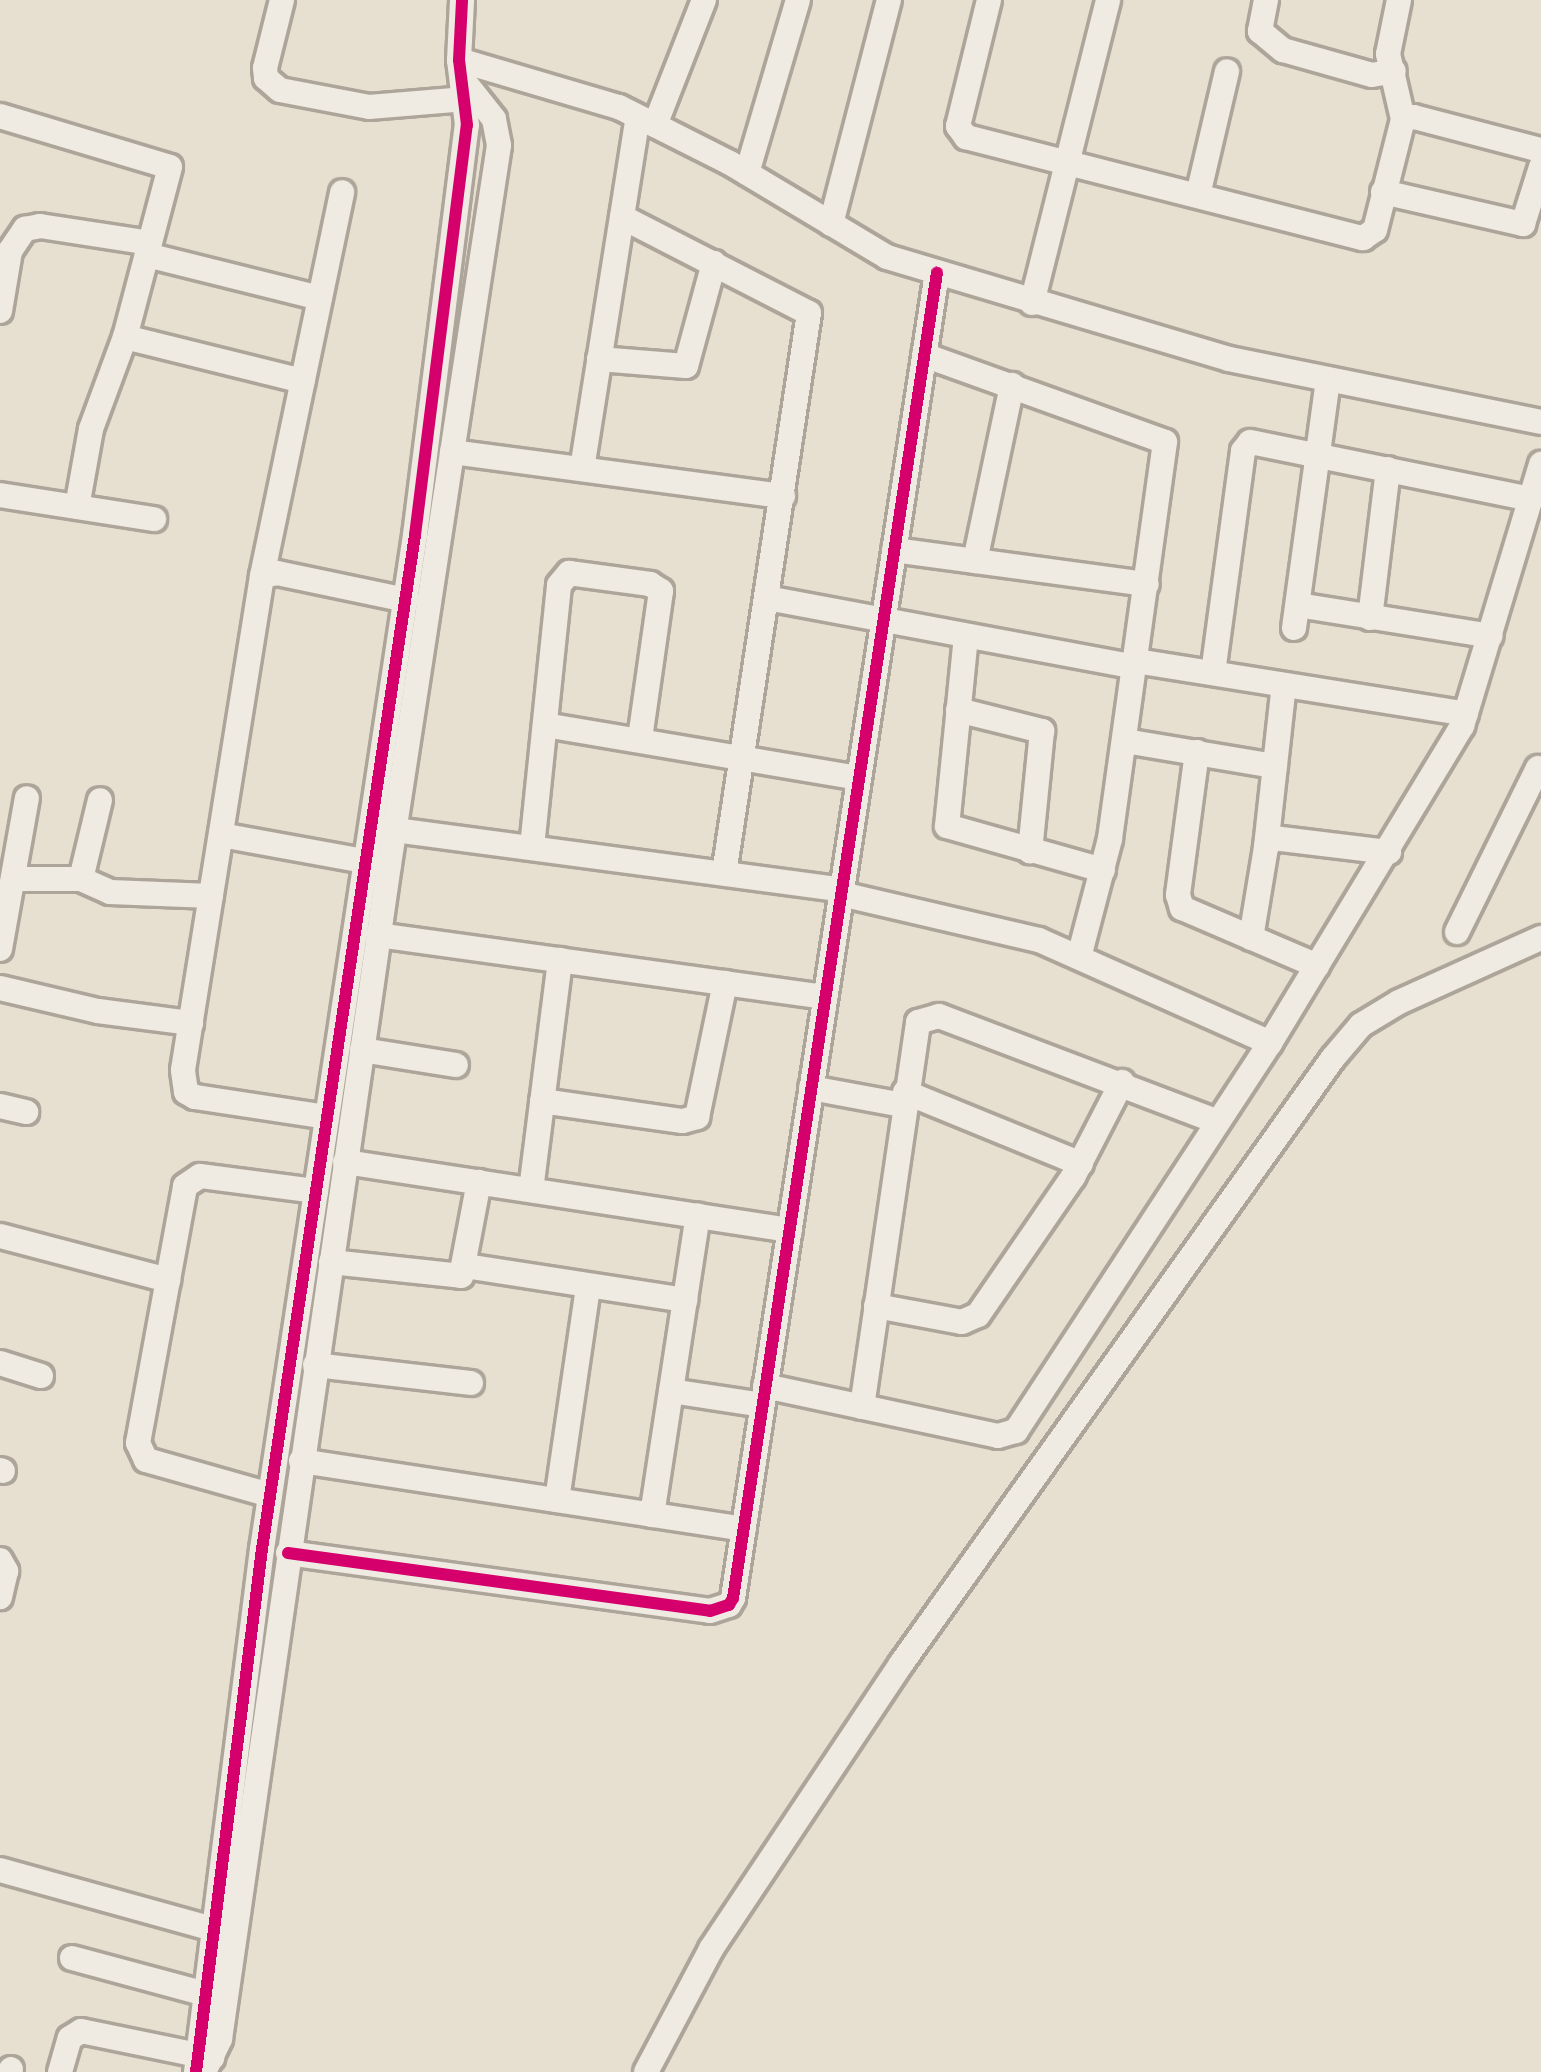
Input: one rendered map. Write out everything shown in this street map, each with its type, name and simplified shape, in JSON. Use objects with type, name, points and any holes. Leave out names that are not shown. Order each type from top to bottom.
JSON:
[{"type":"street","points":[[282,0],[265,68],[266,78],[280,90],[369,107],[463,80],[583,94],[747,173],[887,257],[1229,359],[1541,422]]},
{"type":"street","points":[[202,2064],[205,1994],[270,1495],[327,1117],[382,828],[467,125],[462,0]]},
{"type":"street","points":[[582,469],[622,217],[646,121],[704,0]]},
{"type":"street","points":[[747,173],[798,0]]},
{"type":"street","points":[[831,224],[890,0]]},
{"type":"street","points":[[989,0],[960,132],[1364,238],[1375,230],[1403,119],[1388,54],[1399,0]]},
{"type":"street","points":[[1032,303],[1108,0]]},
{"type":"street","points":[[1266,0],[1260,31],[1283,50],[1372,75],[1394,71]]},
{"type":"street","points":[[1198,195],[1227,71]]},
{"type":"street","points":[[382,828],[452,452],[499,145],[494,119],[463,80]]},
{"type":"street","points":[[0,116],[170,167],[125,337],[92,429],[77,507]]},
{"type":"street","points":[[1403,119],[1414,117],[1541,150]]},
{"type":"street","points":[[1383,192],[1532,225],[1541,167]]},
{"type":"street","points":[[327,1117],[186,1092],[191,1023],[262,576],[342,192]]},
{"type":"street","points":[[622,217],[809,313],[724,874]]},
{"type":"street","points":[[0,311],[10,251],[25,229],[40,226],[148,249],[320,298]]},
{"type":"street","points":[[599,359],[686,366],[714,263]]},
{"type":"street","points":[[288,1553],[710,1611],[729,1605],[733,1598],[937,272]]},
{"type":"street","points":[[125,337],[303,381]]},
{"type":"street","points":[[924,355],[1165,442],[1125,741],[1103,870],[1079,957]]},
{"type":"street","points":[[1328,379],[1296,617],[1370,618],[1491,636]]},
{"type":"street","points":[[975,561],[1012,386]]},
{"type":"street","points":[[1213,673],[1245,445],[1257,440],[1531,500]]},
{"type":"street","points":[[452,452],[783,496]]},
{"type":"street","points":[[671,1391],[862,1407],[998,1436],[1016,1431],[1270,1043],[1389,852],[1466,714],[1541,464]]},
{"type":"street","points":[[1370,618],[1388,469]]},
{"type":"street","points":[[0,495],[154,519]]},
{"type":"street","points":[[894,550],[1147,584]]},
{"type":"street","points":[[262,576],[277,573],[406,600]]},
{"type":"street","points":[[532,848],[559,585],[576,573],[661,591],[640,739]]},
{"type":"street","points":[[767,598],[967,636],[1466,714]]},
{"type":"street","points":[[967,636],[947,826],[1103,870]]},
{"type":"street","points":[[1251,938],[1285,685]]},
{"type":"street","points":[[958,710],[1042,731],[1030,851]]},
{"type":"street","points":[[544,725],[859,778]]},
{"type":"street","points":[[1125,741],[1275,766]]},
{"type":"street","points":[[1197,752],[1179,902],[1187,911],[1317,966]]},
{"type":"street","points":[[1457,932],[1540,764]]},
{"type":"street","points":[[0,949],[27,798]]},
{"type":"street","points":[[81,879],[100,800]]},
{"type":"street","points":[[382,828],[842,892],[1011,931],[1270,1043]]},
{"type":"street","points":[[221,835],[377,864]]},
{"type":"street","points":[[1266,847],[1279,837],[1389,852]]},
{"type":"street","points":[[202,2064],[288,1553],[362,1050],[378,935],[377,864]]},
{"type":"street","points":[[13,879],[81,879],[110,892],[211,896]]},
{"type":"street","points":[[378,935],[825,997]]},
{"type":"street","points":[[646,2072],[711,1949],[901,1664],[1333,1058],[1361,1025],[1399,1002],[1541,938]]},
{"type":"street","points":[[531,1190],[560,960]]},
{"type":"street","points":[[542,1101],[683,1121],[697,1117],[725,983]]},
{"type":"street","points":[[0,988],[98,1011],[191,1023]]},
{"type":"street","points":[[862,1407],[913,1031],[928,1016],[1123,1082],[1218,1121]]},
{"type":"street","points":[[362,1050],[455,1065]]},
{"type":"street","points":[[876,1306],[971,1320],[1081,1164],[1123,1082]]},
{"type":"street","points":[[811,1088],[904,1098],[1081,1164]]},
{"type":"street","points":[[0,1106],[26,1112]]},
{"type":"street","points":[[345,1162],[790,1230]]},
{"type":"street","points":[[270,1495],[146,1460],[140,1454],[184,1186],[191,1178],[316,1191]]},
{"type":"street","points":[[331,1262],[455,1278],[465,1266],[479,1183]]},
{"type":"street","points":[[652,1515],[698,1216]]},
{"type":"street","points":[[0,1236],[168,1280]]},
{"type":"street","points":[[465,1266],[685,1300]]},
{"type":"street","points":[[556,1500],[589,1287]]},
{"type":"street","points":[[0,1363],[41,1376]]},
{"type":"street","points":[[315,1365],[471,1383]]},
{"type":"street","points":[[302,1461],[744,1529]]},
{"type":"street","points":[[0,1560],[6,1571],[0,1598]]},
{"type":"street","points":[[0,1870],[213,1929]]},
{"type":"street","points":[[73,1958],[205,1994]]},
{"type":"street","points":[[60,2072],[70,2038],[81,2032],[202,2064]]},
{"type":"cycle path","points":[[196,2072],[262,1549],[415,535],[467,125],[459,60],[462,0]]},
{"type":"cycle path","points":[[288,1553],[710,1611],[729,1605],[733,1598],[937,273]]}]
